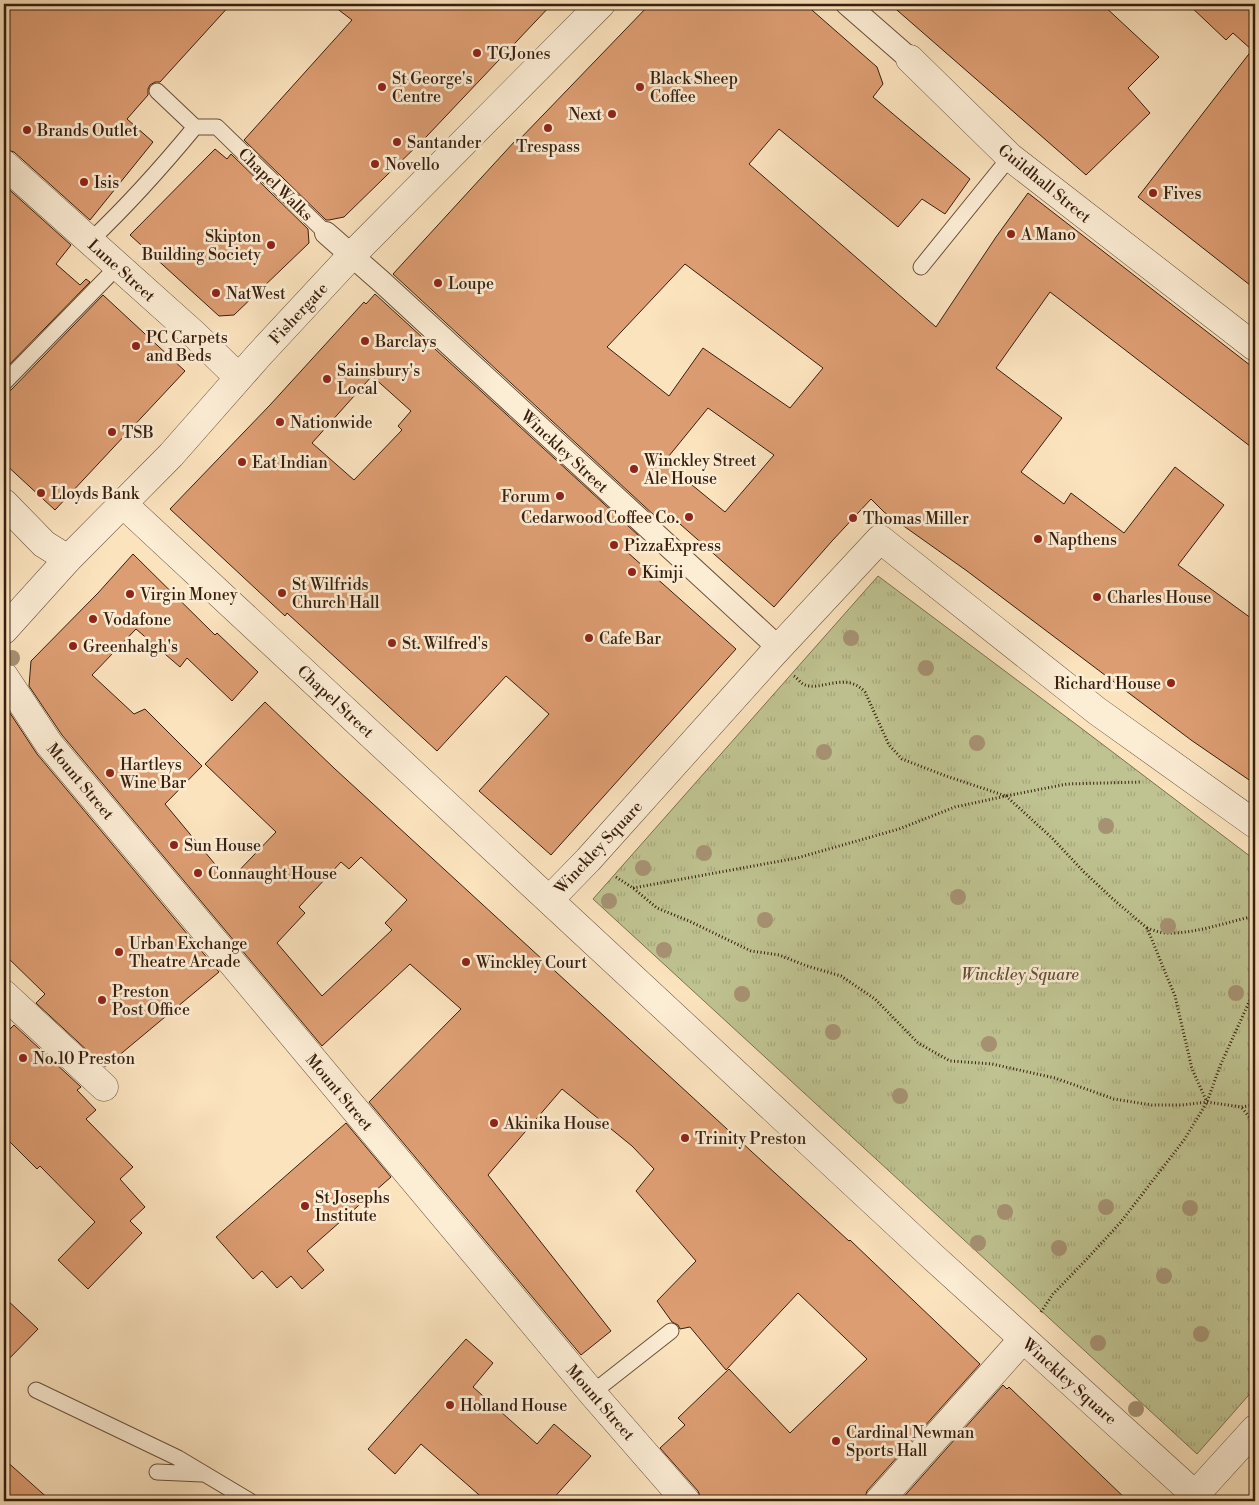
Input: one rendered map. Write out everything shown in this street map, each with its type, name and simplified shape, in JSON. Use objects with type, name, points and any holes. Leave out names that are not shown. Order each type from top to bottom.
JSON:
[{"type":"street","name":"Fishergate","points":[[4,630],[68,559],[171,455],[238,377],[351,256],[601,4]]},
{"type":"street","name":"Guildhall Street","points":[[847,4],[910,60],[1010,157],[1255,347]]},
{"type":"street","name":"Lune Street","points":[[4,164],[238,377]]},
{"type":"street","name":"Chapel Walks","points":[[326,233],[351,256]]},
{"type":"street","name":"Winckley Street","points":[[351,256],[383,283],[775,652]]},
{"type":"street","points":[[4,503],[44,544],[68,559]]},
{"type":"street","name":"Chapel Street","points":[[122,503],[550,899]]},
{"type":"street","name":"Winckley Square","points":[[1255,824],[1097,711],[880,539],[775,652],[588,860],[550,899],[1023,1340],[1199,1498],[1255,1429]]},
{"type":"street","name":"Mount Street","points":[[4,676],[49,744],[592,1393],[686,1501]]},
{"type":"street","points":[[4,994],[104,1087]]},
{"type":"street","points":[[879,1501],[1023,1340]]},
{"type":"lane","points":[[90,241],[113,220],[162,167],[195,127],[157,91]]},
{"type":"lane","name":"Chapel Walks","points":[[195,127],[217,127],[326,233]]},
{"type":"lane","points":[[921,267],[1010,157]]},
{"type":"lane","points":[[4,383],[118,266]]},
{"type":"lane","points":[[592,1393],[671,1331]]},
{"type":"lane","points":[[36,1390],[178,1458],[250,1501]]},
{"type":"lane","points":[[157,1472],[204,1474]]},
{"type":"path","points":[[775,652],[803,684],[811,686],[833,682],[850,683],[859,686],[864,692],[889,745],[902,758],[946,776],[1006,796],[1052,838],[1084,872],[1146,928],[1175,996],[1192,1069],[1207,1102]]},
{"type":"path","points":[[1143,782],[1067,784],[1006,796],[955,807],[899,829],[797,858],[633,888],[657,908],[689,920],[751,952],[779,955],[841,976],[875,999],[918,1043],[950,1061],[992,1064],[1055,1078],[1114,1099],[1152,1105],[1182,1105],[1207,1102],[1241,1107],[1255,1105]]},
{"type":"path","points":[[1146,928],[1165,933],[1190,931],[1215,927],[1255,916]]},
{"type":"path","points":[[1023,1340],[1053,1294],[1120,1223],[1184,1140],[1207,1102],[1220,1066],[1255,988]]},
{"type":"path","points":[[1241,1107],[1255,1124]]},
{"type":"green space","name":"Winckley Square","points":[[878,576],[1255,860],[1255,1388],[1197,1454],[593,899]]},
{"type":"building","points":[[4,4],[231,4],[160,82],[150,85],[148,95],[127,119],[153,142],[90,220],[14,152],[4,149]]},
{"type":"building","name":"St George's Centre","points":[[331,4],[552,4],[427,136],[344,217],[326,220],[244,140],[352,20]]},
{"type":"building","points":[[650,4],[805,4],[877,67],[883,84],[873,97],[970,179],[945,214],[922,199],[898,227],[779,129],[749,164],[936,327],[1028,193],[1255,369],[1255,450],[1050,292],[996,368],[1062,418],[1021,472],[1064,504],[1071,493],[1124,533],[1175,467],[1224,505],[1178,565],[1255,621],[1255,784],[1191,740],[967,571],[884,512],[871,499],[774,607],[663,509],[656,517],[393,274],[515,141],[517,142]],"holes":[[[685,264],[823,368],[790,408],[703,348],[669,396],[607,347]],[[708,408],[774,455],[725,512],[664,462]]]},
{"type":"building","points":[[890,4],[1102,4],[1159,57],[1128,88],[1150,113],[1086,175]]},
{"type":"building","points":[[1188,4],[1255,4],[1255,289],[1138,197],[1252,50],[1233,33],[1226,40]]},
{"type":"building","points":[[215,149],[227,159],[231,154],[308,229],[309,243],[234,315],[219,316],[130,235]]},
{"type":"building","points":[[4,185],[71,245],[56,264],[80,285],[86,279],[90,282],[4,370]]},
{"type":"building","points":[[375,294],[639,536],[626,551],[736,649],[551,855],[479,791],[549,714],[506,676],[437,751],[287,613],[285,616],[170,509],[270,405],[364,302],[366,304]],"holes":[[[372,376],[411,411],[398,426],[402,430],[354,480],[312,443]]]},
{"type":"building","points":[[103,295],[185,371],[55,510],[4,463],[4,392],[11,390]]},
{"type":"building","points":[[133,554],[215,635],[217,633],[258,672],[232,701],[187,658],[180,667],[136,629],[92,675],[134,714],[145,709],[202,766],[165,804],[229,881],[276,832],[205,764],[265,702],[335,769],[850,1240],[980,1364],[867,1491],[864,1501],[702,1501],[698,1491],[660,1448],[685,1425],[678,1418],[729,1369],[790,1433],[867,1359],[798,1293],[726,1370],[690,1327],[680,1329],[678,1325],[672,1322],[657,1301],[696,1261],[636,1191],[654,1169],[632,1146],[562,1089],[488,1175],[611,1331],[581,1355],[369,1102],[461,1009],[410,964],[322,1046],[62,735],[29,686],[31,661],[98,593]],"holes":[[[361,857],[407,900],[385,923],[392,930],[322,996],[277,943],[305,913],[299,907],[341,862],[349,869]]]},
{"type":"building","points":[[4,704],[37,754],[219,972],[105,1067],[36,1003],[45,994],[4,954]]},
{"type":"building","points":[[14,1025],[81,1087],[77,1090],[96,1110],[86,1119],[133,1167],[120,1179],[145,1207],[130,1221],[142,1233],[88,1289],[58,1260],[95,1222],[40,1166],[37,1169],[4,1136],[4,1035]]},
{"type":"building","name":"St Josephs Institute","points":[[346,1123],[391,1177],[307,1251],[324,1270],[302,1289],[291,1276],[277,1288],[262,1271],[253,1279],[216,1237]]},
{"type":"building","points":[[4,1297],[38,1329],[4,1364]]},
{"type":"building","name":"Holland House","points":[[466,1339],[493,1363],[473,1387],[537,1444],[554,1424],[591,1456],[551,1501],[486,1501],[421,1444],[395,1474],[368,1449]]},
{"type":"building","points":[[1003,1385],[1007,1389],[1009,1387],[1128,1501],[900,1501]]},
{"type":"building","points":[[4,1459],[51,1501],[4,1501]]},
{"type":"place","name":"TGJones","points":[[477,53]]},
{"type":"place","name":"St George's Centre","points":[[382,87]]},
{"type":"place","name":"Black Sheep Coffee","points":[[640,87]]},
{"type":"place","name":"Next","points":[[612,114]]},
{"type":"place","name":"Trespass","points":[[548,128]]},
{"type":"place","name":"Brands Outlet","points":[[27,130]]},
{"type":"place","name":"Santander","points":[[397,142]]},
{"type":"place","name":"Novello","points":[[375,164]]},
{"type":"place","name":"Isis","points":[[84,182]]},
{"type":"place","name":"Fives","points":[[1153,193]]},
{"type":"place","name":"A Mano","points":[[1011,234]]},
{"type":"place","name":"Skipton Building Society","points":[[271,245]]},
{"type":"place","name":"Loupe","points":[[438,283]]},
{"type":"place","name":"NatWest","points":[[216,293]]},
{"type":"place","name":"Barclays","points":[[365,341]]},
{"type":"place","name":"PC Carpets and Beds","points":[[136,346]]},
{"type":"place","name":"Sainsbury's Local","points":[[327,379]]},
{"type":"place","name":"Nationwide","points":[[280,422]]},
{"type":"place","name":"TSB","points":[[112,432]]},
{"type":"place","name":"Eat Indian","points":[[242,462]]},
{"type":"place","name":"Winckley Street Ale House","points":[[634,469]]},
{"type":"place","name":"Lloyds Bank","points":[[41,493]]},
{"type":"place","name":"Forum","points":[[560,496]]},
{"type":"place","name":"Cedarwood Coffee Co.","points":[[689,517]]},
{"type":"place","name":"Thomas Miller","points":[[853,518]]},
{"type":"place","name":"Napthens","points":[[1038,539]]},
{"type":"place","name":"PizzaExpress","points":[[614,545]]},
{"type":"place","name":"Kimji","points":[[632,572]]},
{"type":"place","name":"St Wilfrids Church Hall","points":[[282,593]]},
{"type":"place","name":"Virgin Money","points":[[130,594]]},
{"type":"place","name":"Charles House","points":[[1097,597]]},
{"type":"place","name":"Vodafone","points":[[93,619]]},
{"type":"place","name":"Cafe Bar","points":[[589,638]]},
{"type":"place","name":"St. Wilfred's","points":[[392,643]]},
{"type":"place","name":"Greenhalgh's","points":[[73,646]]},
{"type":"place","name":"Richard House","points":[[1171,683]]},
{"type":"place","name":"Hartleys Wine Bar","points":[[110,773]]},
{"type":"place","name":"Sun House","points":[[174,845]]},
{"type":"place","name":"Connaught House","points":[[198,873]]},
{"type":"place","name":"Urban Exchange Theatre Arcade","points":[[119,952]]},
{"type":"place","name":"Winckley Court","points":[[466,962]]},
{"type":"place","name":"Preston Post Office","points":[[102,1000]]},
{"type":"place","name":"No.10 Preston","points":[[23,1058]]},
{"type":"place","name":"Akinika House","points":[[494,1123]]},
{"type":"place","name":"Trinity Preston","points":[[685,1138]]},
{"type":"place","name":"St Josephs Institute","points":[[305,1206]]},
{"type":"place","name":"Holland House","points":[[450,1405]]},
{"type":"place","name":"Cardinal Newman Sports Hall","points":[[836,1441]]}]
